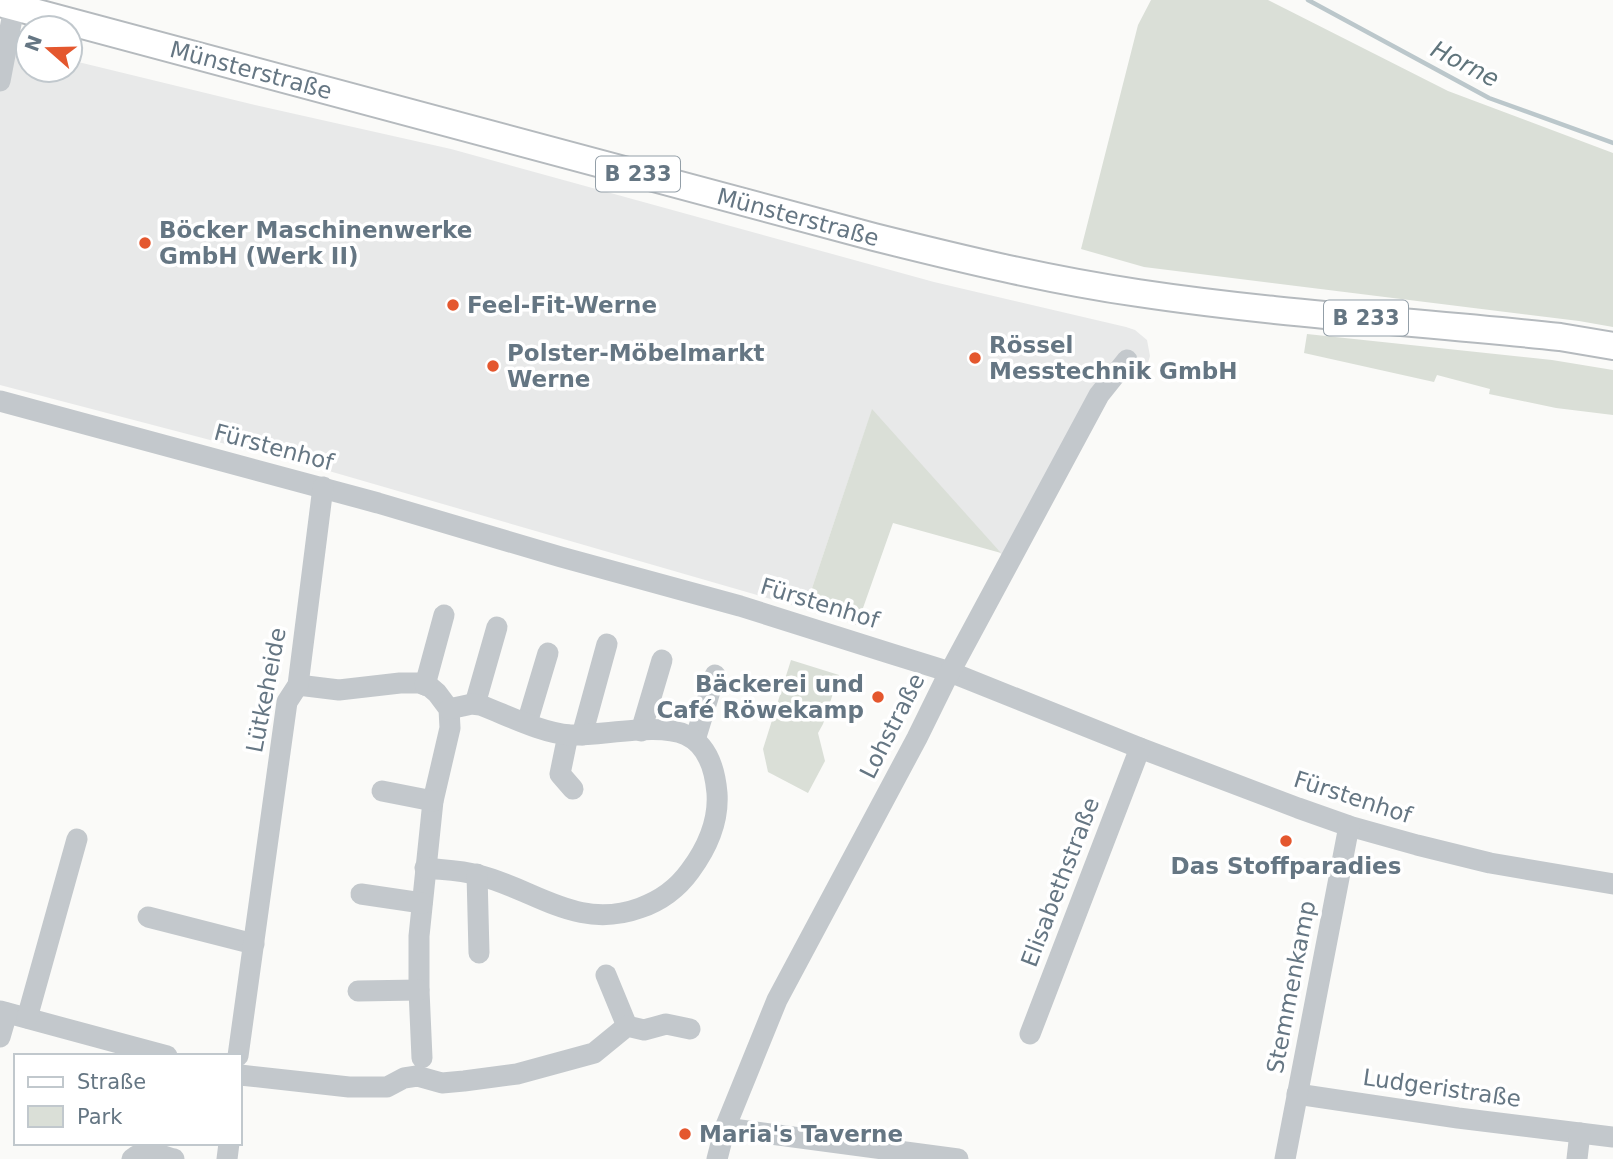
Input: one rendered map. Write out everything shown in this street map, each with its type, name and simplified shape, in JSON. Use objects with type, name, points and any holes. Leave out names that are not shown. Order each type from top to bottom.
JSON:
[{"type":"main road","name":"Münsterstraße","points":[[7,6],[874,237],[1007,268],[1119,290],[1218,304],[1505,331],[1613,346]]},
{"type":"street","points":[[0,81],[7,6]]},
{"type":"street","name":"Lohstraße","points":[[718,1159],[725,1128],[777,1000],[1099,395],[1127,360]]},
{"type":"street","name":"Fürstenhof","points":[[0,401],[323,487],[740,606],[950,672],[1140,748],[1349,826],[1490,863],[1613,884]]},
{"type":"street","name":"Lütkeheide","points":[[238,1054],[286,702],[298,685],[323,487]]},
{"type":"street","points":[[425,685],[444,615]]},
{"type":"street","points":[[475,704],[497,627]]},
{"type":"street","points":[[573,789],[560,774],[607,644]]},
{"type":"street","points":[[527,723],[548,653]]},
{"type":"street","points":[[641,731],[662,660]]},
{"type":"street","points":[[695,740],[715,675]]},
{"type":"street","points":[[298,685],[339,691],[400,683],[425,685],[437,693],[449,709],[450,728],[433,801],[419,936],[418,990],[422,1058]]},
{"type":"street","points":[[425,868],[477,874],[568,909],[602,916],[632,911],[663,898],[687,876],[698,861],[715,821],[717,807],[710,761],[700,745],[687,735],[668,729],[575,735],[527,723],[475,704],[449,709]]},
{"type":"street","name":"Elisabethstraße","points":[[1030,1034],[1140,748]]},
{"type":"street","points":[[382,791],[433,801]]},
{"type":"street","name":"Stemmenkamp","points":[[1285,1159],[1349,826]]},
{"type":"street","points":[[27,1018],[77,839]]},
{"type":"street","points":[[477,874],[479,953]]},
{"type":"street","points":[[361,894],[422,903]]},
{"type":"street","points":[[148,917],[254,944]]},
{"type":"street","points":[[606,975],[627,1026]]},
{"type":"street","points":[[358,991],[418,990]]},
{"type":"street","points":[[0,1037],[3,1012],[160,1054]]},
{"type":"street","points":[[627,1026],[644,1030],[666,1024],[690,1029]]},
{"type":"street","points":[[242,1075],[349,1087],[387,1087],[404,1078],[417,1076],[442,1083],[464,1081],[517,1074],[594,1053],[627,1026]]},
{"type":"street","name":"Ludgeristraße","points":[[1297,1094],[1613,1138]]},
{"type":"street","points":[[725,1128],[958,1159]]},
{"type":"street","points":[[1577,1159],[1580,1133]]},
{"type":"street","points":[[132,1159],[149,1152],[174,1159]]},
{"type":"shaded area","points":[[0,42],[14,46],[14,84],[84,84],[84,63],[451,149],[934,282],[1126,327],[1135,330],[1147,340],[1150,356],[1142,369],[1116,386],[1011,565],[872,410],[805,609],[329,471],[0,385]]},
{"type":"green space","points":[[1151,0],[1268,0],[1448,91],[1613,153],[1613,327],[1144,267],[1081,249],[1138,25]]},
{"type":"green space","points":[[1307,334],[1552,360],[1613,370],[1613,415],[1556,408],[1489,394],[1490,389],[1437,375],[1434,382],[1304,353]]},
{"type":"green space","points":[[872,409],[1001,553],[893,523],[857,625],[805,609]]},
{"type":"green space","points":[[791,660],[839,675],[818,733],[825,761],[808,793],[768,772],[763,749]]},
{"type":"waterway","name":"Horne","points":[[1308,0],[1489,98],[1613,143]]},
{"type":"place","name":"Böcker Maschinenwerke GmbH (Werk II)","points":[[145,243]]},
{"type":"place","name":"Feel-Fit-Werne","points":[[453,305]]},
{"type":"place","name":"Rössel Messtechnik GmbH","points":[[975,358]]},
{"type":"place","name":"Polster-Möbelmarkt Werne","points":[[493,366]]},
{"type":"place","name":"Bäckerei und Café Röwekamp","points":[[878,697]]},
{"type":"place","name":"Das Stoffparadies","points":[[1286,841]]},
{"type":"place","name":"Maria's Taverne","points":[[685,1134]]}]
